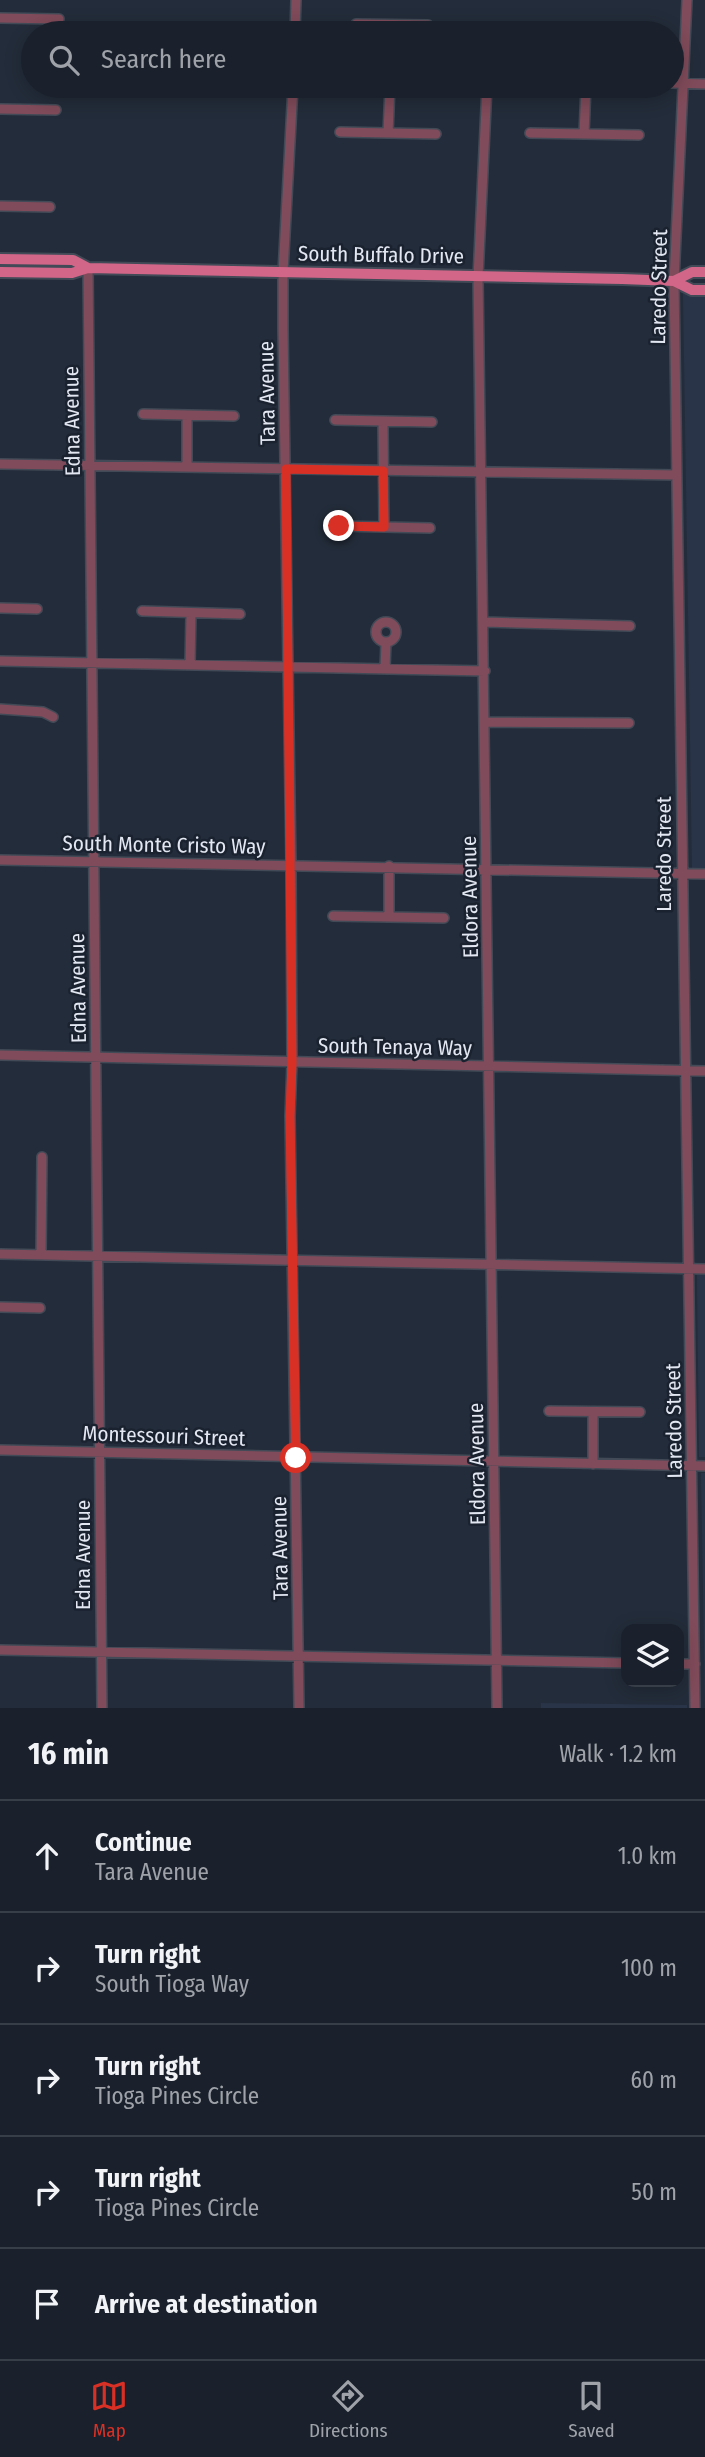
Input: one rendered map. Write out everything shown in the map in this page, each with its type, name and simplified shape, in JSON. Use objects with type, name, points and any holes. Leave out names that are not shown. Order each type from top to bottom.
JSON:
[{"type":"main road","name":"South Buffalo Drive","points":[[0,260],[73,260],[88,268]]},
{"type":"main road","name":"South Buffalo Drive","points":[[0,272],[72,273],[88,268],[674,281],[692,290],[705,290]]},
{"type":"main road","name":"South Buffalo Drive","points":[[674,281],[692,272],[705,272]]},
{"type":"street","points":[[295,21],[296,0]]},
{"type":"street","name":"Laredo Street","points":[[684,83],[687,0]]},
{"type":"street","points":[[0,18],[59,19]]},
{"type":"street","points":[[684,83],[705,84]]},
{"type":"street","name":"Tara Avenue","points":[[292,98],[283,272],[292,1063],[290,1116],[299,1708]]},
{"type":"street","points":[[388,133],[389,98]]},
{"type":"street","name":"Eldora Avenue","points":[[486,98],[478,277],[485,622],[497,1708]]},
{"type":"street","points":[[584,134],[586,98]]},
{"type":"street","name":"Laredo Street","points":[[683,98],[674,281],[695,1708]]},
{"type":"street","points":[[0,109],[56,110]]},
{"type":"street","points":[[340,132],[436,134]]},
{"type":"street","points":[[530,132],[639,135]]},
{"type":"street","points":[[0,205],[50,206]]},
{"type":"street","name":"Edna Avenue","points":[[88,268],[102,1708]]},
{"type":"street","points":[[143,414],[234,416]]},
{"type":"street","points":[[187,415],[187,467]]},
{"type":"street","points":[[335,420],[432,422]]},
{"type":"street","points":[[383,421],[384,527]]},
{"type":"street","points":[[0,464],[482,474],[677,475]]},
{"type":"street","points":[[339,526],[430,528]]},
{"type":"street","points":[[0,608],[37,609]]},
{"type":"street","points":[[142,611],[240,614]]},
{"type":"street","points":[[190,665],[191,612]]},
{"type":"street","points":[[485,622],[630,626]]},
{"type":"street","points":[[384,668],[386,642]]},
{"type":"street","points":[[0,661],[485,671]]},
{"type":"street","points":[[0,709],[43,712],[53,717]]},
{"type":"street","points":[[486,722],[629,723]]},
{"type":"street","name":"South Monte Cristo Way","points":[[0,860],[705,874]]},
{"type":"street","points":[[389,917],[390,866]]},
{"type":"street","points":[[334,916],[443,918]]},
{"type":"street","name":"South Tenaya Way","points":[[0,1055],[705,1071]]},
{"type":"street","points":[[41,1157],[41,1255]]},
{"type":"street","points":[[0,1254],[705,1269]]},
{"type":"street","points":[[0,1307],[40,1308]]},
{"type":"street","points":[[549,1411],[640,1412]]},
{"type":"street","points":[[593,1412],[593,1464]]},
{"type":"street","name":"Montessouri Street","points":[[0,1450],[705,1466]]},
{"type":"street","points":[[0,1650],[621,1663]]},
{"type":"street","points":[[684,1664],[695,1664]]},
{"type":"shaded area","points":[[683,294],[705,295],[705,868],[692,868]]},
{"type":"shaded area","points":[[697,1275],[705,1275],[705,1457],[699,1457]]},
{"type":"shaded area","points":[[701,1473],[705,1473],[705,1708]]},
{"type":"shaded area","points":[[541,1703],[687,1705],[687,1708],[541,1708]]},
{"type":"route","points":[[296,1458],[290,1116],[292,1063],[286,469],[383,471],[384,527],[339,526]]}]
